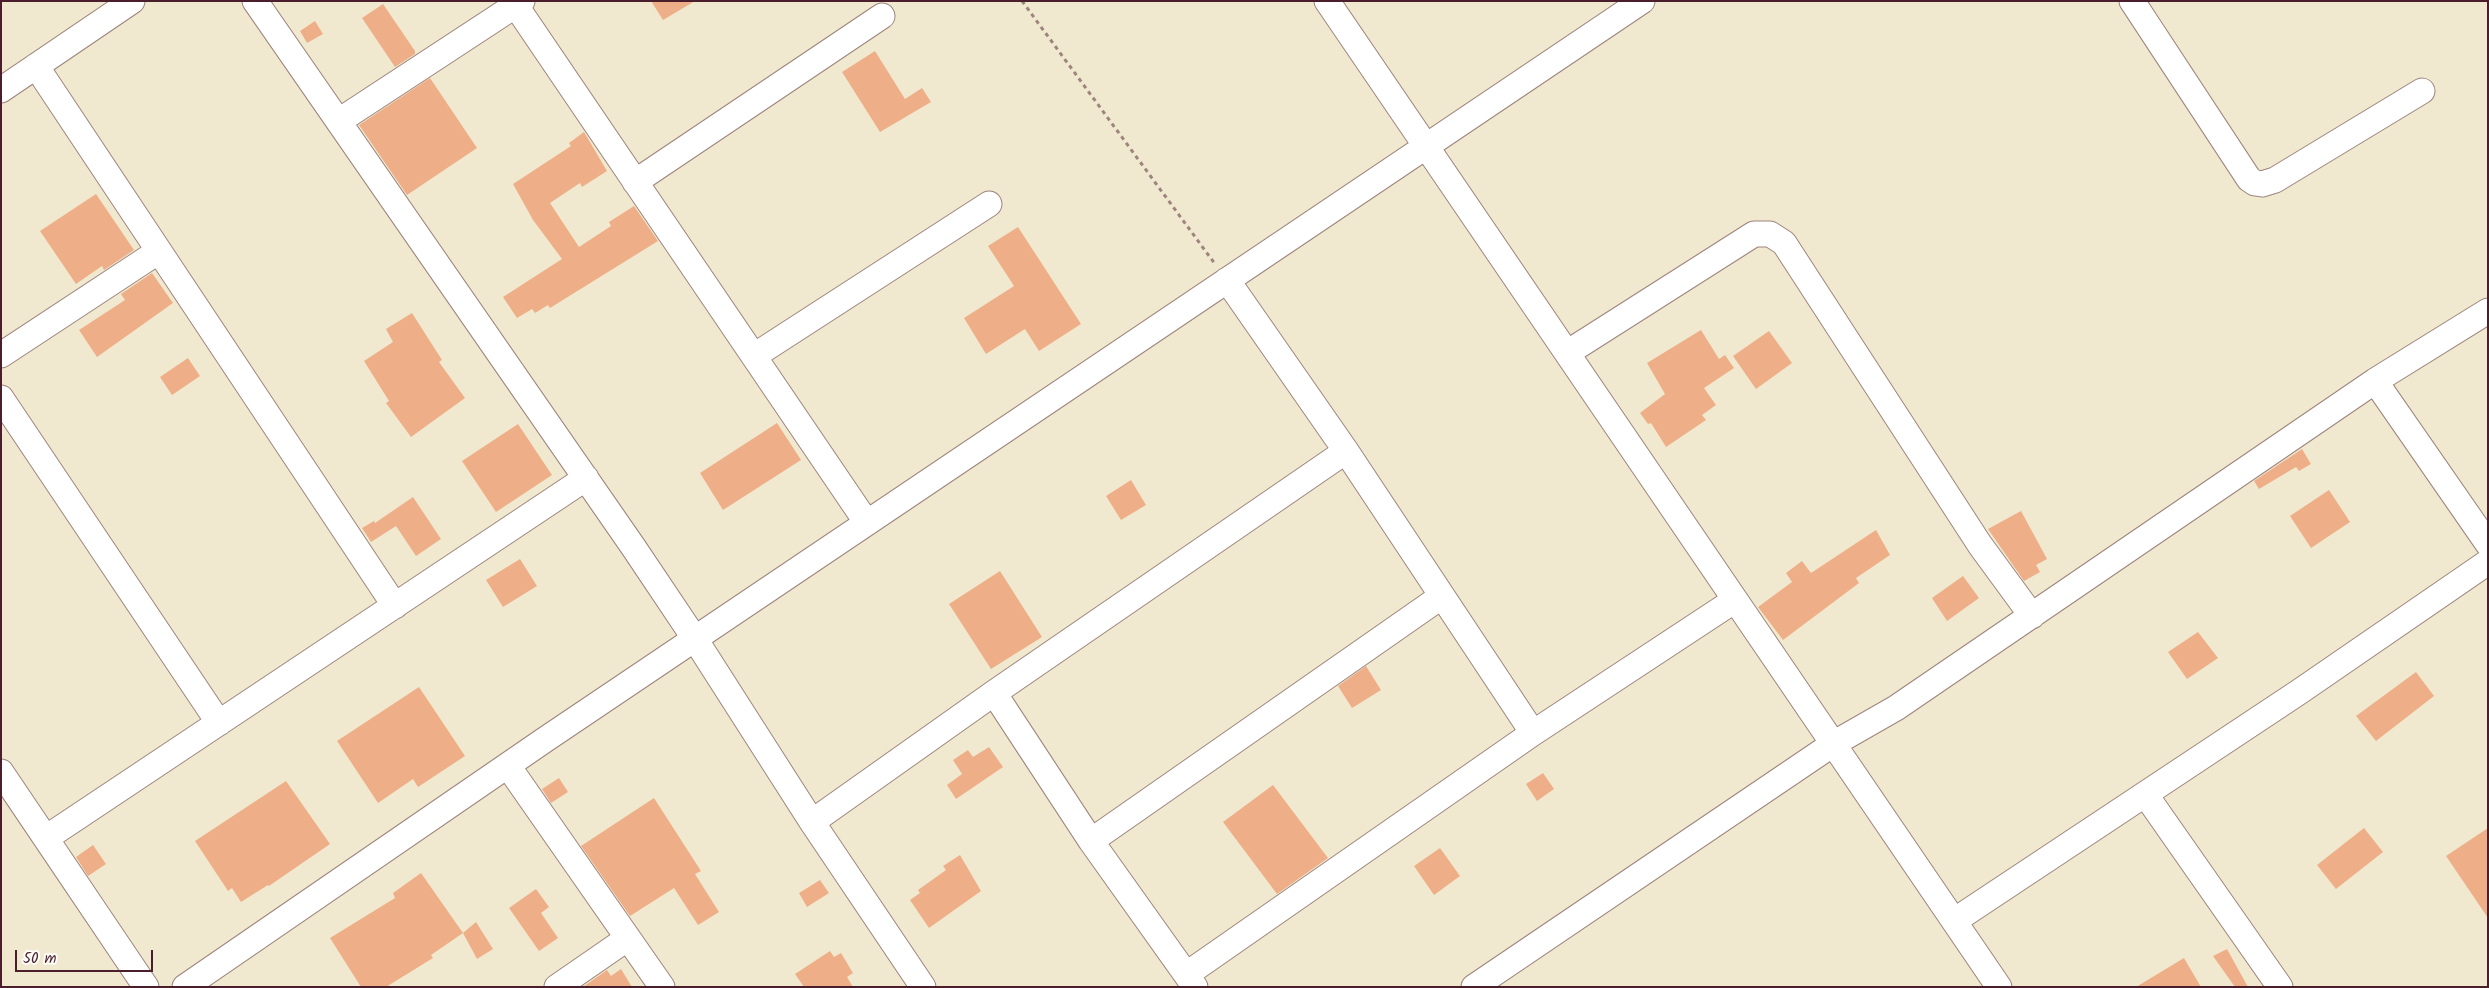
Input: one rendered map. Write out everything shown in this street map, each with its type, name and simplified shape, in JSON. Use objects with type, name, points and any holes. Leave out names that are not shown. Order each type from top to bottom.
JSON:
[{"type":"street","points":[[1,90],[132,1]]},
{"type":"street","points":[[255,1],[586,478],[695,639],[812,822],[923,987]]},
{"type":"street","points":[[1327,1],[1999,987]]},
{"type":"street","points":[[185,987],[695,639],[1426,146],[1609,10],[1642,1]]},
{"type":"street","points":[[2132,1],[2249,179],[2255,183],[2262,184],[2275,180],[2422,91]]},
{"type":"street","points":[[339,122],[519,3],[635,182],[867,523]]},
{"type":"street","points":[[635,182],[882,16]]},
{"type":"street","points":[[36,66],[395,606]]},
{"type":"street","points":[[754,356],[989,204]]},
{"type":"street","points":[[1567,353],[1754,234],[1770,234],[1784,243],[1980,545],[2032,616]]},
{"type":"street","points":[[1,355],[159,251]]},
{"type":"street","points":[[1227,280],[1346,451],[1533,734]]},
{"type":"street","points":[[1474,987],[1833,744],[1896,708],[2375,382],[2488,311]]},
{"type":"street","points":[[2375,382],[2488,544]]},
{"type":"street","points":[[1,398],[219,723]]},
{"type":"street","points":[[812,822],[994,693],[1346,451]]},
{"type":"street","points":[[46,838],[586,478]]},
{"type":"street","points":[[1954,921],[2299,692],[2488,562]]},
{"type":"street","points":[[1091,841],[1442,596]]},
{"type":"street","points":[[994,693],[1091,841],[1191,980],[1533,734],[1735,600]]},
{"type":"street","points":[[508,766],[662,987]]},
{"type":"street","points":[[1,772],[146,987]]},
{"type":"street","points":[[2145,794],[2280,987]]},
{"type":"street","points":[[558,987],[628,938]]},
{"type":"path","points":[[1022,1],[1227,280]]},
{"type":"building","points":[[651,1],[695,1],[663,20]]},
{"type":"building","points":[[383,4],[415,51],[415,54],[395,67],[362,18]]},
{"type":"building","points":[[315,21],[323,34],[307,43],[300,31]]},
{"type":"building","points":[[875,51],[905,99],[922,88],[931,102],[880,132],[842,72]]},
{"type":"building","points":[[430,78],[477,148],[407,195],[359,125]]},
{"type":"building","points":[[584,132],[607,171],[582,187],[580,183],[550,203],[579,247],[611,226],[609,222],[634,206],[658,241],[550,308],[548,305],[535,313],[532,309],[517,318],[503,297],[562,259],[533,220],[513,184],[571,146],[569,143]]},
{"type":"building","points":[[96,194],[134,250],[104,270],[102,266],[76,284],[40,231]]},
{"type":"building","points":[[1018,227],[1081,324],[1039,351],[1025,329],[986,354],[964,318],[1014,286],[988,246]]},
{"type":"building","points":[[152,273],[173,303],[97,357],[79,330],[125,300],[121,294]]},
{"type":"building","points":[[412,313],[442,360],[439,362],[465,398],[411,437],[386,403],[389,401],[364,361],[393,342],[386,329]]},
{"type":"building","points":[[1701,330],[1719,359],[1725,355],[1734,368],[1704,388],[1716,405],[1702,415],[1706,420],[1666,447],[1651,423],[1648,424],[1640,413],[1665,394],[1647,363]]},
{"type":"building","points":[[1769,331],[1792,363],[1756,389],[1733,356]]},
{"type":"building","points":[[188,358],[200,376],[172,395],[160,377]]},
{"type":"building","points":[[777,423],[801,460],[723,510],[700,473]]},
{"type":"building","points":[[518,424],[552,475],[496,512],[462,461]]},
{"type":"building","points":[[2302,449],[2311,464],[2299,471],[2296,467],[2259,489],[2254,481]]},
{"type":"building","points":[[1131,480],[1146,505],[1121,520],[1106,496]]},
{"type":"building","points":[[2329,490],[2350,522],[2311,548],[2290,516]]},
{"type":"building","points":[[413,497],[441,539],[416,556],[396,526],[371,542],[362,528],[374,521],[375,523]]},
{"type":"building","points":[[2021,511],[2047,559],[2036,565],[2040,572],[2024,581],[1988,529]]},
{"type":"building","points":[[1876,530],[1890,555],[1856,578],[1859,583],[1783,640],[1758,607],[1792,582],[1786,573],[1802,561],[1811,573]]},
{"type":"building","points":[[520,559],[537,586],[503,607],[486,580]]},
{"type":"building","points":[[1000,571],[1042,637],[991,669],[949,604]]},
{"type":"building","points":[[1963,576],[1979,598],[1947,621],[1932,598]]},
{"type":"building","points":[[2198,632],[2218,658],[2187,679],[2168,652]]},
{"type":"building","points":[[1366,666],[1381,690],[1352,708],[1338,686]]},
{"type":"building","points":[[2416,672],[2434,696],[2376,741],[2356,716]]},
{"type":"building","points":[[419,687],[465,756],[418,787],[413,779],[378,803],[337,741]]},
{"type":"building","points":[[989,747],[1003,767],[956,799],[947,785],[962,774],[953,760],[968,750],[973,757]]},
{"type":"building","points":[[1543,773],[1554,789],[1537,801],[1526,784]]},
{"type":"building","points":[[559,778],[568,792],[551,803],[542,789]]},
{"type":"building","points":[[286,781],[330,844],[269,886],[241,902],[232,888],[228,891],[195,841]]},
{"type":"building","points":[[1273,785],[1328,858],[1277,894],[1223,822]]},
{"type":"building","points":[[654,798],[701,871],[695,874],[719,912],[698,925],[674,888],[630,916],[581,846]]},
{"type":"building","points":[[2364,828],[2383,852],[2336,889],[2317,865]]},
{"type":"building","points":[[2488,828],[2488,918],[2446,856]]},
{"type":"building","points":[[93,845],[106,864],[88,876],[76,857]]},
{"type":"building","points":[[1440,848],[1460,876],[1434,895],[1414,866]]},
{"type":"building","points":[[960,855],[981,891],[929,928],[910,900],[920,893],[918,890],[946,870],[943,866]]},
{"type":"building","points":[[421,873],[463,933],[431,955],[433,958],[386,987],[361,987],[330,938],[395,898],[393,893]]},
{"type":"building","points":[[820,880],[829,893],[807,907],[799,893]]},
{"type":"building","points":[[536,889],[549,907],[541,913],[558,938],[539,951],[509,908]]},
{"type":"building","points":[[476,922],[493,949],[477,959],[463,933]]},
{"type":"building","points":[[2227,949],[2248,987],[2235,987],[2213,956]]},
{"type":"building","points":[[830,951],[834,957],[841,953],[853,973],[847,977],[853,987],[804,987],[795,974]]},
{"type":"building","points":[[2184,958],[2201,987],[2136,987]]},
{"type":"building","points":[[621,969],[632,987],[583,987],[607,970],[611,976]]}]
